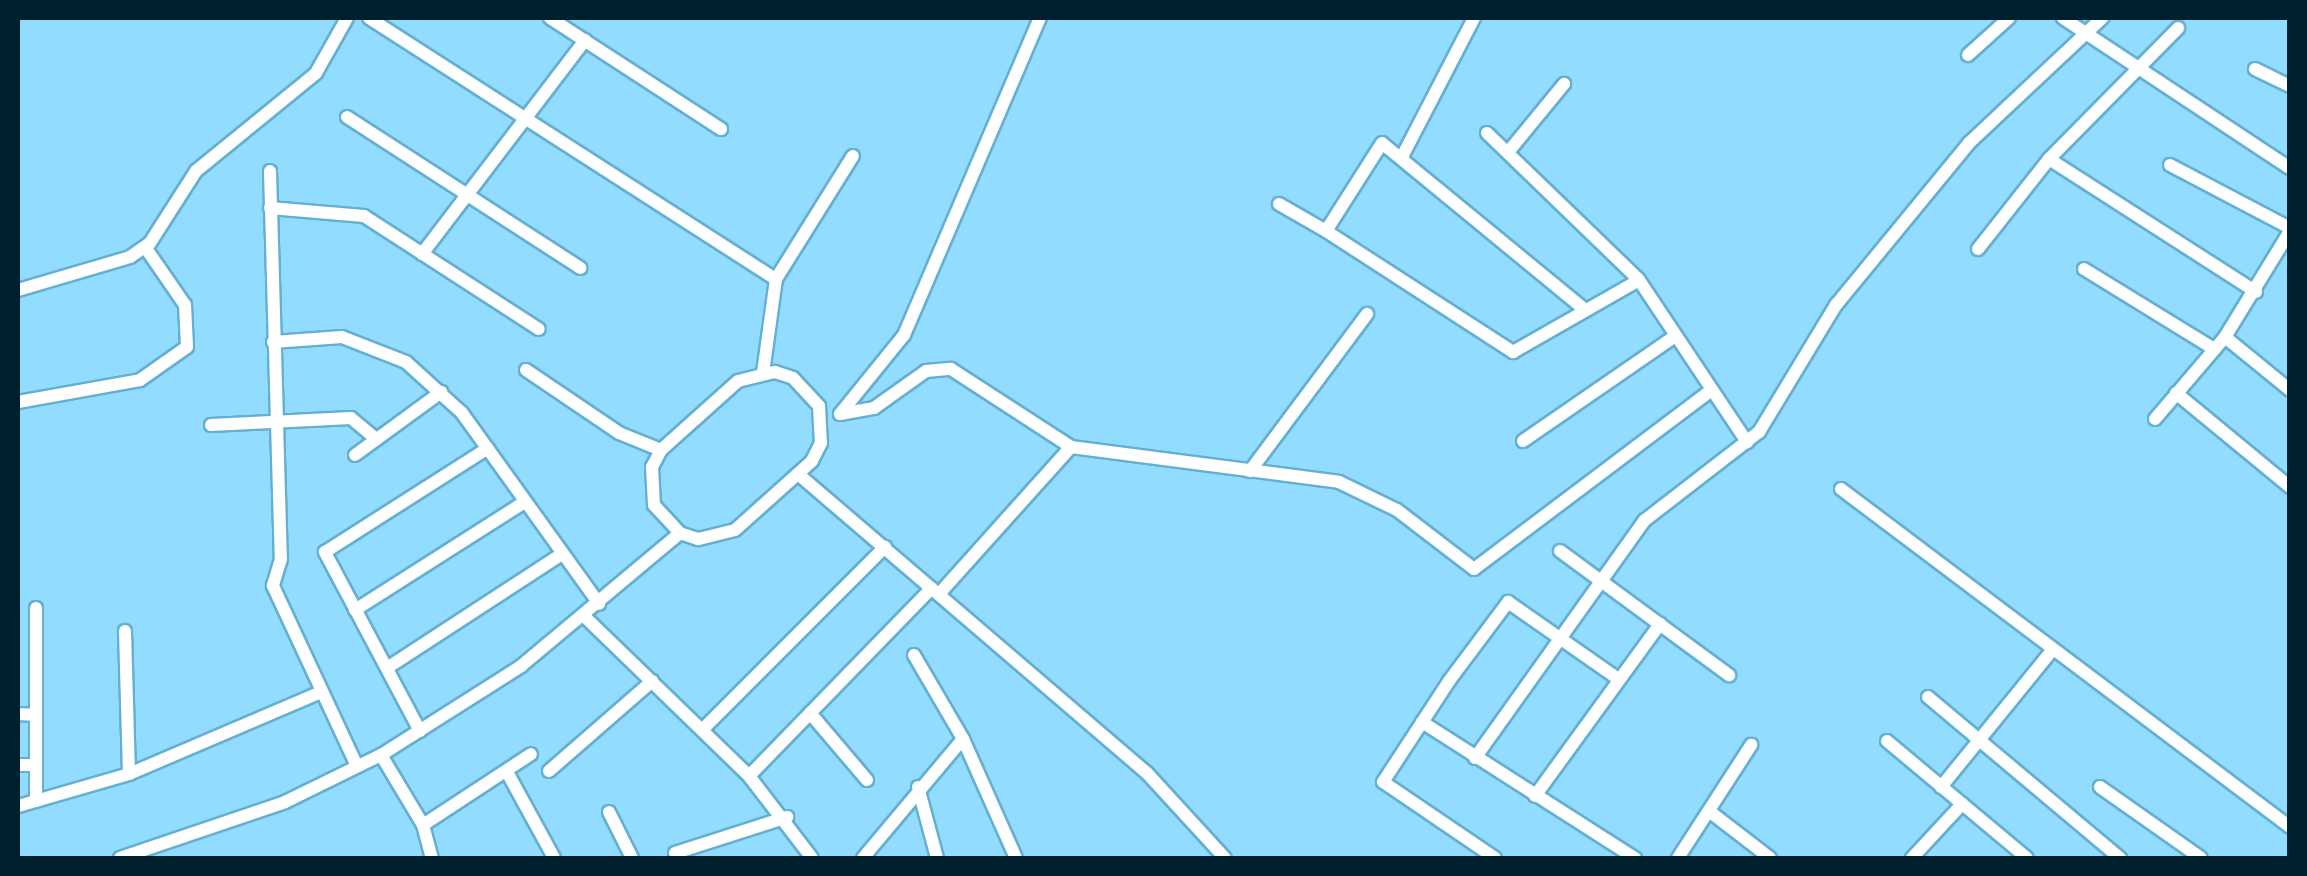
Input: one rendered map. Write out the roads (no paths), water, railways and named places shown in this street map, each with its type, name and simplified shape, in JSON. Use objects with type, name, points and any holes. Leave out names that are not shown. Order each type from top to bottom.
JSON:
[{"type":"street","points":[[18,290],[145,247],[196,171],[316,73],[347,18]]},
{"type":"street","points":[[369,18],[776,279]]},
{"type":"street","points":[[550,18],[720,130]]},
{"type":"street","points":[[840,414],[904,335],[1040,18]]},
{"type":"street","points":[[1403,155],[1474,18]]},
{"type":"street","points":[[1968,55],[2009,18]]},
{"type":"street","points":[[2062,18],[2290,168]]},
{"type":"street","points":[[1474,758],[1646,520],[1748,442],[1836,305],[1945,173],[2102,18]]},
{"type":"street","points":[[1978,249],[2049,159],[2134,68],[2178,28]]},
{"type":"street","points":[[422,254],[584,40]]},
{"type":"street","points":[[2255,69],[2290,86]]},
{"type":"street","points":[[1509,152],[1564,84]]},
{"type":"street","points":[[348,117],[580,268]]},
{"type":"street","points":[[1487,133],[1639,280],[1710,391],[1748,442]]},
{"type":"street","points":[[1326,230],[1373,146],[1403,155],[1584,309]]},
{"type":"street","points":[[763,373],[776,279],[854,156]]},
{"type":"street","points":[[2049,159],[2256,292]]},
{"type":"street","points":[[2154,419],[2224,337],[2256,292],[2290,230],[2170,165]]},
{"type":"street","points":[[270,171],[281,559],[272,586],[318,693],[355,762]]},
{"type":"street","points":[[1279,204],[1326,230],[1513,352],[1639,280]]},
{"type":"street","points":[[270,208],[364,216],[539,329]]},
{"type":"street","points":[[18,402],[140,380],[187,347],[185,306],[145,247]]},
{"type":"street","points":[[2084,269],[2214,349]]},
{"type":"street","points":[[1250,471],[1367,314]]},
{"type":"street","points":[[1523,441],[1674,336]]},
{"type":"street","points":[[2224,337],[2290,390]]},
{"type":"street","points":[[273,342],[354,340],[406,362],[441,392],[488,448],[523,503],[599,604]]},
{"type":"street","points":[[823,424],[840,414],[874,408],[926,371],[950,369],[1071,446],[1250,471],[1367,493],[1474,568],[1710,391]]},
{"type":"street","points":[[526,370],[660,450]]},
{"type":"street","points":[[763,373],[808,390],[823,424],[812,461],[735,530],[698,539],[680,533],[654,505],[650,486],[660,450],[738,380],[763,373]]},
{"type":"street","points":[[355,455],[441,392]]},
{"type":"street","points":[[2176,394],[2290,487]]},
{"type":"street","points":[[211,425],[351,418],[376,439]]},
{"type":"street","points":[[749,776],[936,591],[1071,446]]},
{"type":"street","points":[[420,731],[356,610],[328,547],[488,448]]},
{"type":"street","points":[[798,474],[1147,773],[1224,858]]},
{"type":"street","points":[[1841,488],[2050,653],[2290,826]]},
{"type":"street","points":[[356,610],[523,503]]},
{"type":"street","points":[[120,858],[286,802],[355,762],[381,755],[585,617],[680,533]]},
{"type":"street","points":[[702,730],[885,548]]},
{"type":"street","points":[[1560,551],[1730,674]]},
{"type":"street","points":[[386,668],[562,554]]},
{"type":"street","points":[[1495,858],[1383,782],[1422,722],[1508,602],[1617,678]]},
{"type":"street","points":[[36,608],[36,801]]},
{"type":"street","points":[[585,617],[749,776],[787,817],[812,858]]},
{"type":"street","points":[[1536,796],[1617,678],[1660,624]]},
{"type":"street","points":[[125,631],[130,774]]},
{"type":"street","points":[[1941,787],[2050,653]]},
{"type":"street","points":[[914,655],[963,739],[1016,858]]},
{"type":"street","points":[[549,771],[652,681]]},
{"type":"street","points":[[18,806],[130,774],[318,693]]},
{"type":"street","points":[[1928,698],[2120,858]]},
{"type":"street","points":[[18,714],[36,715]]},
{"type":"street","points":[[810,714],[867,780]]},
{"type":"street","points":[[1422,722],[1635,858]]},
{"type":"street","points":[[863,858],[918,787],[963,739]]},
{"type":"street","points":[[1886,741],[2027,858]]},
{"type":"street","points":[[1678,858],[1750,745]]},
{"type":"street","points":[[423,825],[531,754]]},
{"type":"street","points":[[381,755],[423,825],[432,858]]},
{"type":"street","points":[[18,764],[36,765]]},
{"type":"street","points":[[507,772],[554,858]]},
{"type":"street","points":[[918,787],[937,858]]},
{"type":"street","points":[[2100,787],[2200,858]]},
{"type":"street","points":[[1912,858],[1962,804]]},
{"type":"street","points":[[1708,810],[1770,858]]},
{"type":"street","points":[[609,812],[632,858]]},
{"type":"street","points":[[675,853],[787,817]]},
{"type":"street","points":[[173,843],[178,858]]}]
